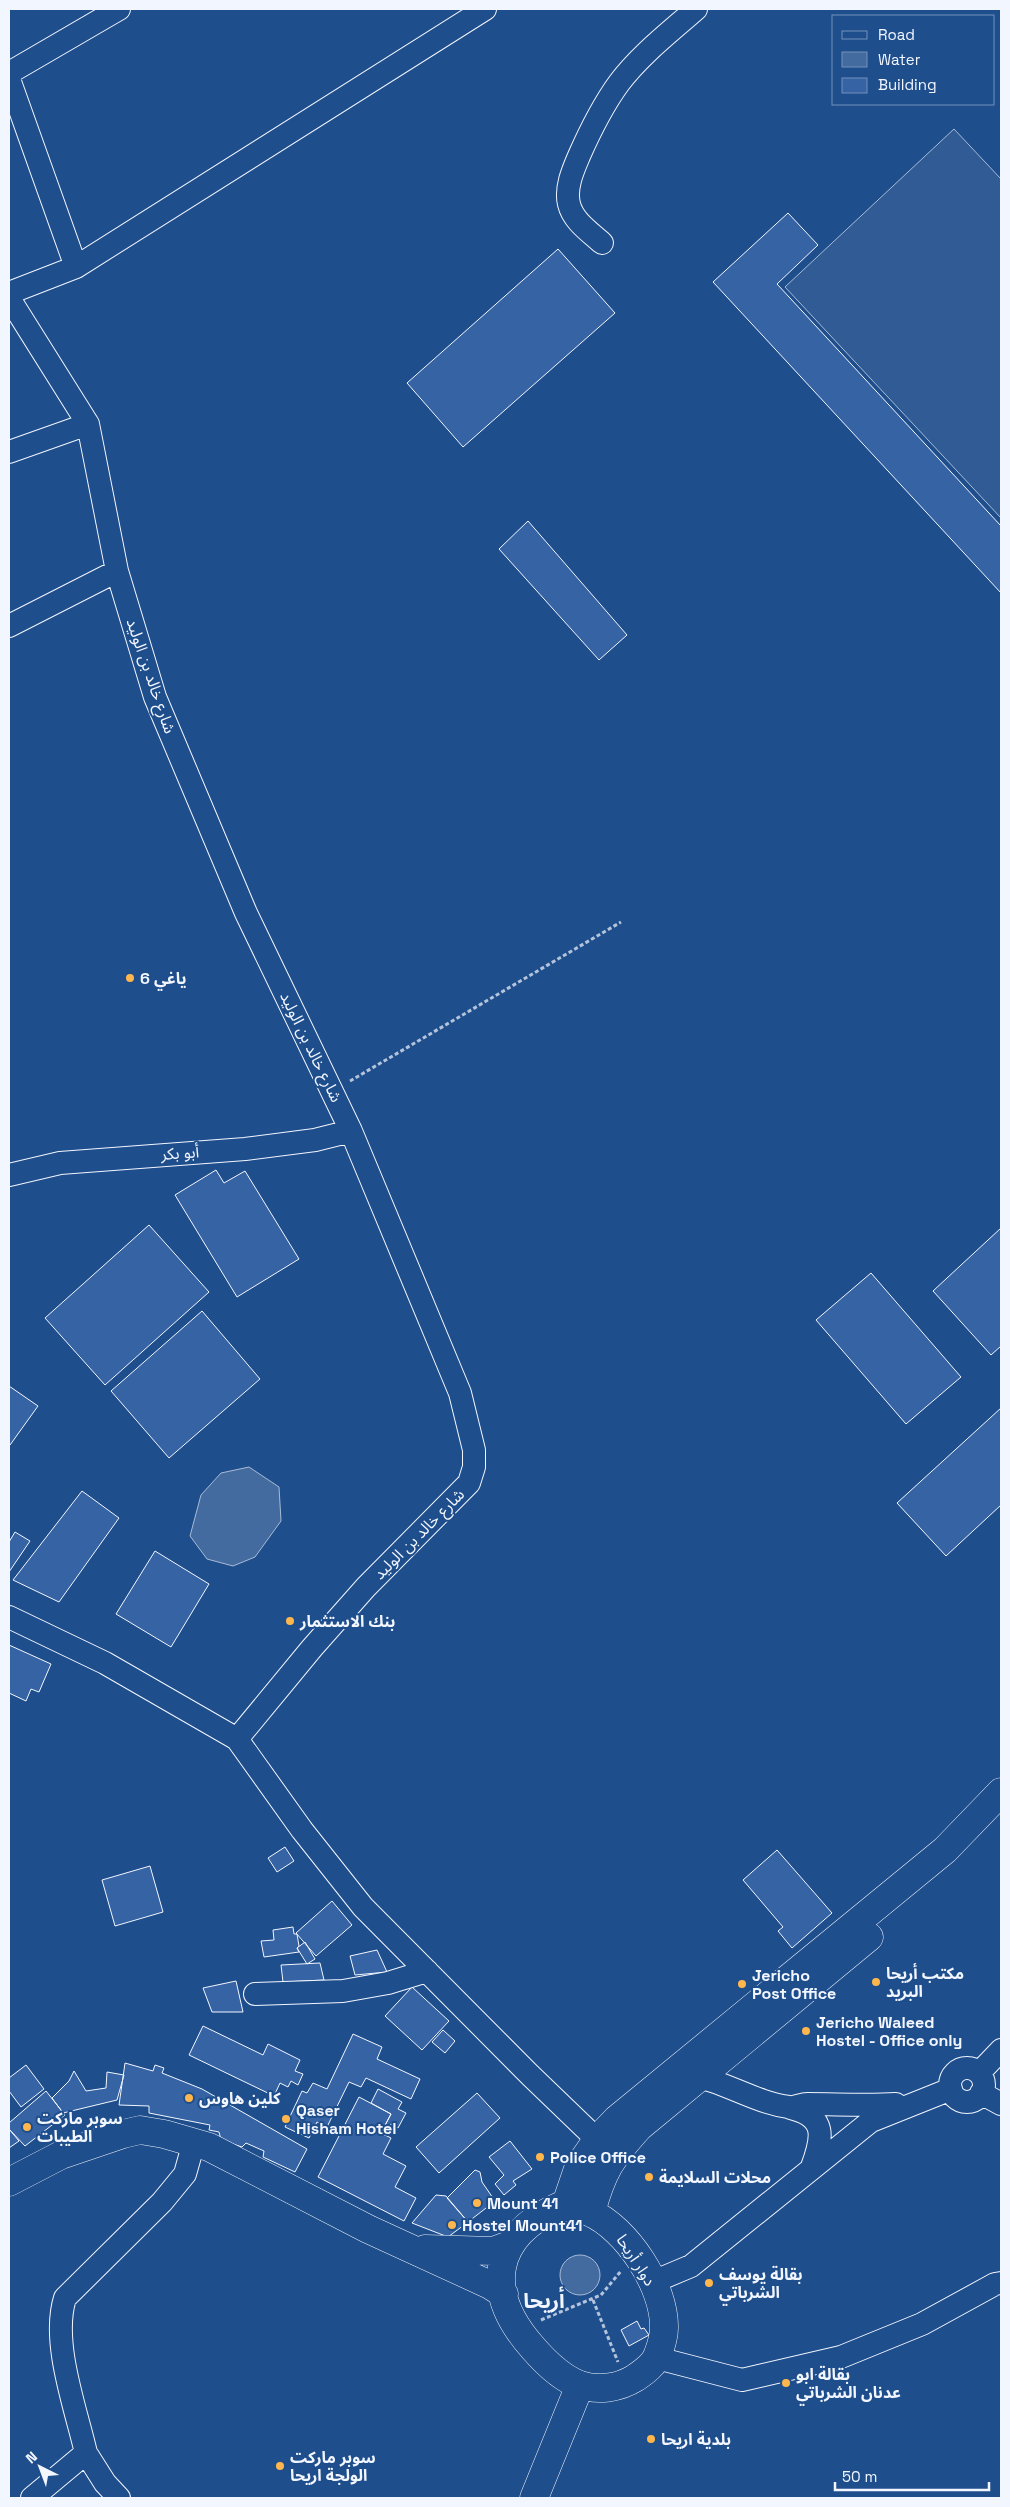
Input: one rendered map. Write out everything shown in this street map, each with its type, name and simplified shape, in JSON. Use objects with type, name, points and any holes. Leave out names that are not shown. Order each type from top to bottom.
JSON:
[{"type":"main road","points":[[591,2213],[599,2183],[605,2147],[617,2119],[945,1850],[1001,1792]]},
{"type":"main road","points":[[657,2358],[644,2372],[627,2383],[611,2388],[594,2388],[580,2385],[562,2376],[543,2359],[519,2330],[504,2294],[500,2270],[509,2245],[526,2225],[542,2214],[560,2206],[565,2207],[579,2166],[605,2147],[640,2127],[953,1867],[1001,1819]]},
{"type":"main road","points":[[9,2182],[61,2155],[140,2130],[194,2142],[209,2147],[291,2191],[490,2285],[504,2294]]},
{"type":"main road","name":"دوار أريحا","points":[[565,2207],[591,2213],[615,2228],[636,2253],[653,2282],[660,2304],[664,2327],[657,2358]]},
{"type":"main road","points":[[411,2249],[492,2251],[509,2245]]},
{"type":"main road","points":[[534,2498],[580,2385]]},
{"type":"street","points":[[9,73],[120,9]]},
{"type":"street","points":[[9,293],[76,267],[485,9]]},
{"type":"street","points":[[602,243],[577,221],[569,204],[568,191],[573,169],[598,116],[619,83],[640,59],[696,9]]},
{"type":"street","points":[[9,79],[76,267]]},
{"type":"street","name":"شارع خالد بن الوليد","points":[[9,298],[88,424],[117,571],[155,697],[194,794],[246,913],[351,1131],[460,1393],[474,1450],[474,1467],[469,1483],[366,1588],[312,1648],[237,1738]]},
{"type":"street","points":[[9,452],[88,424]]},
{"type":"street","points":[[9,626],[117,571]]},
{"type":"street","name":"أبو بكر","points":[[9,1175],[60,1163],[245,1149],[315,1140],[351,1131]]},
{"type":"street","points":[[9,1617],[105,1662],[237,1738],[302,1830],[363,1907],[605,2147]]},
{"type":"street","points":[[255,1994],[343,1991],[388,1983],[427,1971]]},
{"type":"street","points":[[980,2083],[1001,2050]]},
{"type":"street","points":[[653,2282],[691,2266],[871,2121],[951,2089],[952,2078],[958,2070],[969,2068],[980,2083],[1001,2104]]},
{"type":"street","points":[[673,2073],[701,2076],[753,2098],[807,2112],[816,2121],[820,2135],[819,2148],[812,2167]]},
{"type":"street","points":[[791,2108],[805,2104],[857,2106],[915,2103]]},
{"type":"street","points":[[119,2498],[105,2483],[86,2453],[60,2343],[60,2313],[65,2298],[162,2202],[184,2174],[194,2142]]},
{"type":"street","points":[[657,2358],[742,2380],[840,2358],[922,2324],[995,2284],[1001,2283]]},
{"type":"street","points":[[32,2498],[86,2453]]},
{"type":"path","points":[[333,1092],[621,922]]},
{"type":"path","points":[[519,2330],[601,2295],[636,2253]]},
{"type":"path","points":[[593,2300],[627,2383]]},
{"type":"shaded area","points":[[954,129],[1001,179],[1001,518],[785,287]]},
{"type":"water","points":[[249,1467],[279,1487],[281,1521],[255,1557],[233,1566],[207,1559],[190,1536],[201,1495],[221,1473]]},
{"type":"water","points":[[580,2255],[594,2261],[600,2275],[594,2289],[580,2295],[566,2289],[560,2275],[566,2261]]},
{"type":"building","points":[[788,213],[818,245],[777,284],[1001,526],[1001,593],[713,282]]},
{"type":"building","points":[[558,249],[615,313],[463,447],[407,383]]},
{"type":"building","points":[[528,521],[627,635],[599,660],[499,549]]},
{"type":"building","points":[[216,1170],[224,1183],[245,1171],[299,1259],[237,1297],[175,1195]]},
{"type":"building","points":[[149,1225],[209,1292],[105,1385],[45,1318]]},
{"type":"building","points":[[1001,1228],[1001,1346],[991,1355],[933,1291]]},
{"type":"building","points":[[871,1273],[961,1377],[906,1424],[816,1320]]},
{"type":"building","points":[[202,1311],[260,1379],[169,1458],[111,1391]]},
{"type":"building","points":[[9,1386],[38,1406],[10,1445],[9,1444]]},
{"type":"building","points":[[1001,1408],[1001,1505],[946,1556],[897,1503]]},
{"type":"building","points":[[82,1491],[119,1518],[59,1602],[13,1580]]},
{"type":"building","points":[[15,1532],[30,1541],[9,1572],[9,1542]]},
{"type":"building","points":[[155,1551],[209,1584],[171,1647],[116,1614]]},
{"type":"building","points":[[9,1645],[51,1664],[39,1692],[31,1689],[26,1701],[9,1693]]},
{"type":"building","points":[[285,1847],[294,1861],[277,1872],[268,1858]]},
{"type":"building","points":[[777,1850],[832,1913],[792,1948],[778,1931],[783,1927],[743,1880]]},
{"type":"building","points":[[150,1866],[163,1912],[115,1926],[102,1880]]},
{"type":"building","points":[[332,1901],[352,1925],[316,1956],[296,1933]]},
{"type":"building","points":[[293,1927],[294,1934],[297,1934],[299,1946],[297,1948],[299,1952],[264,1957],[261,1941],[274,1940],[273,1930]]},
{"type":"building","points":[[305,1942],[315,1959],[307,1964],[297,1948]]},
{"type":"building","points":[[377,1950],[387,1972],[355,1975],[350,1956]]},
{"type":"building","points":[[320,1963],[324,1980],[283,1982],[281,1965]]},
{"type":"building","points":[[236,1981],[243,2012],[212,2012],[203,1988]]},
{"type":"building","points":[[412,1987],[449,2021],[422,2050],[385,2016]]},
{"type":"building","points":[[203,2026],[263,2055],[268,2044],[300,2060],[295,2071],[303,2074],[298,2085],[291,2081],[288,2087],[280,2083],[274,2096],[189,2055]]},
{"type":"building","points":[[443,2030],[455,2041],[445,2053],[432,2042]]},
{"type":"building","points":[[353,2034],[382,2047],[377,2059],[420,2079],[411,2099],[366,2078],[361,2087],[349,2082],[327,2127],[317,2122],[309,2138],[285,2127],[302,2091],[307,2093],[313,2083],[327,2089]]},
{"type":"building","points":[[125,2063],[153,2071],[155,2065],[164,2068],[162,2073],[202,2089],[307,2149],[295,2172],[263,2157],[264,2151],[246,2143],[242,2147],[221,2140],[219,2132],[209,2130],[210,2125],[149,2113],[149,2106],[119,2105]]},
{"type":"building","points":[[26,2065],[44,2089],[21,2107],[9,2091],[9,2078]]},
{"type":"building","points":[[74,2071],[86,2091],[106,2088],[107,2072],[124,2075],[117,2100],[63,2113],[52,2098],[69,2081]]},
{"type":"building","points":[[378,2089],[402,2102],[398,2109],[406,2113],[398,2128],[391,2124],[385,2135],[381,2133],[391,2114],[371,2103]]},
{"type":"building","points":[[46,2091],[65,2115],[25,2146],[9,2129],[9,2123]]},
{"type":"building","points":[[477,2093],[500,2118],[439,2173],[416,2147]]},
{"type":"building","points":[[359,2097],[391,2114],[381,2133],[391,2138],[383,2154],[406,2166],[395,2187],[416,2198],[404,2221],[318,2177]]},
{"type":"building","points":[[9,2129],[19,2141],[9,2148]]},
{"type":"building","points":[[510,2141],[532,2169],[513,2181],[516,2185],[504,2195],[495,2184],[504,2175],[489,2157]]},
{"type":"building","points":[[475,2170],[480,2172],[482,2182],[495,2201],[468,2222],[447,2198]]},
{"type":"building","points":[[436,2195],[446,2196],[468,2222],[448,2237],[412,2223]]},
{"type":"building","points":[[637,2321],[641,2329],[644,2328],[649,2335],[629,2346],[621,2330]]},
{"type":"place","name":"ياغي 6","points":[[130,978]]},
{"type":"place","name":"بنك الاستثمار","points":[[290,1621]]},
{"type":"place","name":"مكتب أريحا البريد","points":[[876,1982]]},
{"type":"place","name":"Jericho Post Office","points":[[742,1984]]},
{"type":"place","name":"Jericho Waleed Hostel - Office only","points":[[806,2031]]},
{"type":"place","name":"كلين هاوس","points":[[189,2098]]},
{"type":"place","name":"Qaser Hisham Hotel","points":[[286,2119]]},
{"type":"place","name":"سوبر ماركت الطيبات","points":[[27,2127]]},
{"type":"place","name":"Police Office","points":[[540,2157]]},
{"type":"place","name":"محلات السلايمة","points":[[649,2177]]},
{"type":"place","name":"Mount 41","points":[[477,2203]]},
{"type":"place","name":"Hostel Mount41","points":[[452,2225]]},
{"type":"place","name":"بقالة يوسف الشرباتي","points":[[709,2283]]},
{"type":"place","name":"بقالة ابو عدنان الشرباتي","points":[[786,2383]]},
{"type":"place","name":"بلدية اريحا","points":[[651,2439]]},
{"type":"place","name":"سوبر ماركت الولجة اريحا","points":[[280,2466]]},
{"type":"district","name":"أريحا","points":[[544,2300]]}]
